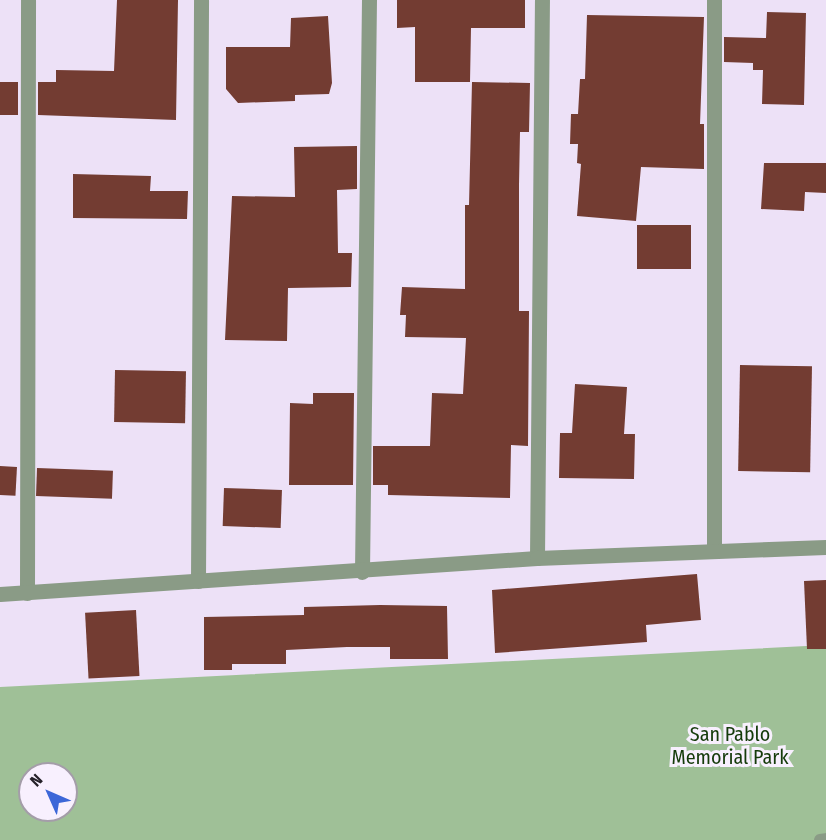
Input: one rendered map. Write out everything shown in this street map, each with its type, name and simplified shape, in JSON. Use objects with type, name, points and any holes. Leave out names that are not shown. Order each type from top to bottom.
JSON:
[{"type":"street","points":[[27,593],[28,0]]},
{"type":"street","points":[[198,580],[201,0]]},
{"type":"street","points":[[362,572],[369,0]]},
{"type":"street","points":[[537,558],[542,0]]},
{"type":"street","points":[[714,0],[714,549]]},
{"type":"street","points":[[0,594],[198,580],[362,572],[537,558],[714,549],[826,547]]},
{"type":"lane","points":[[820,840],[826,839]]},
{"type":"green space","name":"San Pablo Memorial Park","points":[[826,645],[826,840],[0,840],[0,687]]},
{"type":"building","points":[[117,0],[178,0],[176,120],[38,115],[38,82],[56,82],[56,70],[114,71]]},
{"type":"building","points":[[397,0],[525,0],[525,28],[471,28],[470,82],[415,82],[415,27],[397,28]]},
{"type":"building","points":[[767,12],[806,13],[804,105],[762,104],[763,70],[753,70],[753,63],[724,62],[724,37],[766,38]]},
{"type":"building","points":[[587,15],[704,17],[700,124],[704,124],[704,169],[641,167],[636,221],[577,216],[581,164],[577,163],[578,144],[570,144],[571,114],[578,114],[580,79],[585,79]]},
{"type":"building","points":[[328,16],[332,83],[329,94],[295,95],[295,101],[238,103],[226,89],[226,47],[290,47],[291,18]]},
{"type":"building","points":[[0,82],[18,82],[18,115],[0,115]]},
{"type":"building","points":[[472,82],[530,83],[529,132],[520,132],[519,185],[519,311],[529,311],[528,446],[511,445],[510,498],[388,495],[388,485],[373,485],[373,446],[430,446],[432,393],[463,394],[466,338],[405,337],[406,315],[400,315],[402,287],[465,289],[465,205],[469,205]]},
{"type":"building","points":[[357,146],[357,189],[337,190],[338,253],[352,253],[351,287],[288,288],[287,341],[225,340],[232,196],[295,197],[294,147]]},
{"type":"building","points":[[764,163],[826,163],[826,193],[805,192],[804,211],[761,209]]},
{"type":"building","points":[[73,174],[151,176],[150,191],[188,191],[187,219],[73,218]]},
{"type":"building","points":[[637,225],[691,225],[691,269],[637,269]]},
{"type":"building","points":[[740,365],[812,366],[810,472],[738,471]]},
{"type":"building","points":[[115,370],[186,371],[185,423],[114,422]]},
{"type":"building","points":[[575,384],[627,387],[624,434],[635,434],[634,479],[559,478],[560,433],[572,433]]},
{"type":"building","points":[[313,393],[354,393],[353,485],[289,485],[290,403],[313,404]]},
{"type":"building","points":[[0,466],[17,467],[15,496],[0,495]]},
{"type":"building","points":[[37,468],[113,471],[112,499],[36,496]]},
{"type":"building","points":[[224,488],[282,490],[281,528],[223,526]]},
{"type":"building","points":[[697,574],[701,620],[646,625],[647,642],[495,653],[492,590]]},
{"type":"building","points":[[826,580],[826,649],[807,649],[804,581]]},
{"type":"building","points":[[447,606],[448,659],[390,659],[390,647],[347,647],[286,650],[286,664],[232,664],[232,670],[204,670],[204,617],[304,615],[304,607]]},
{"type":"building","points":[[136,610],[139,676],[89,679],[85,613]]}]
